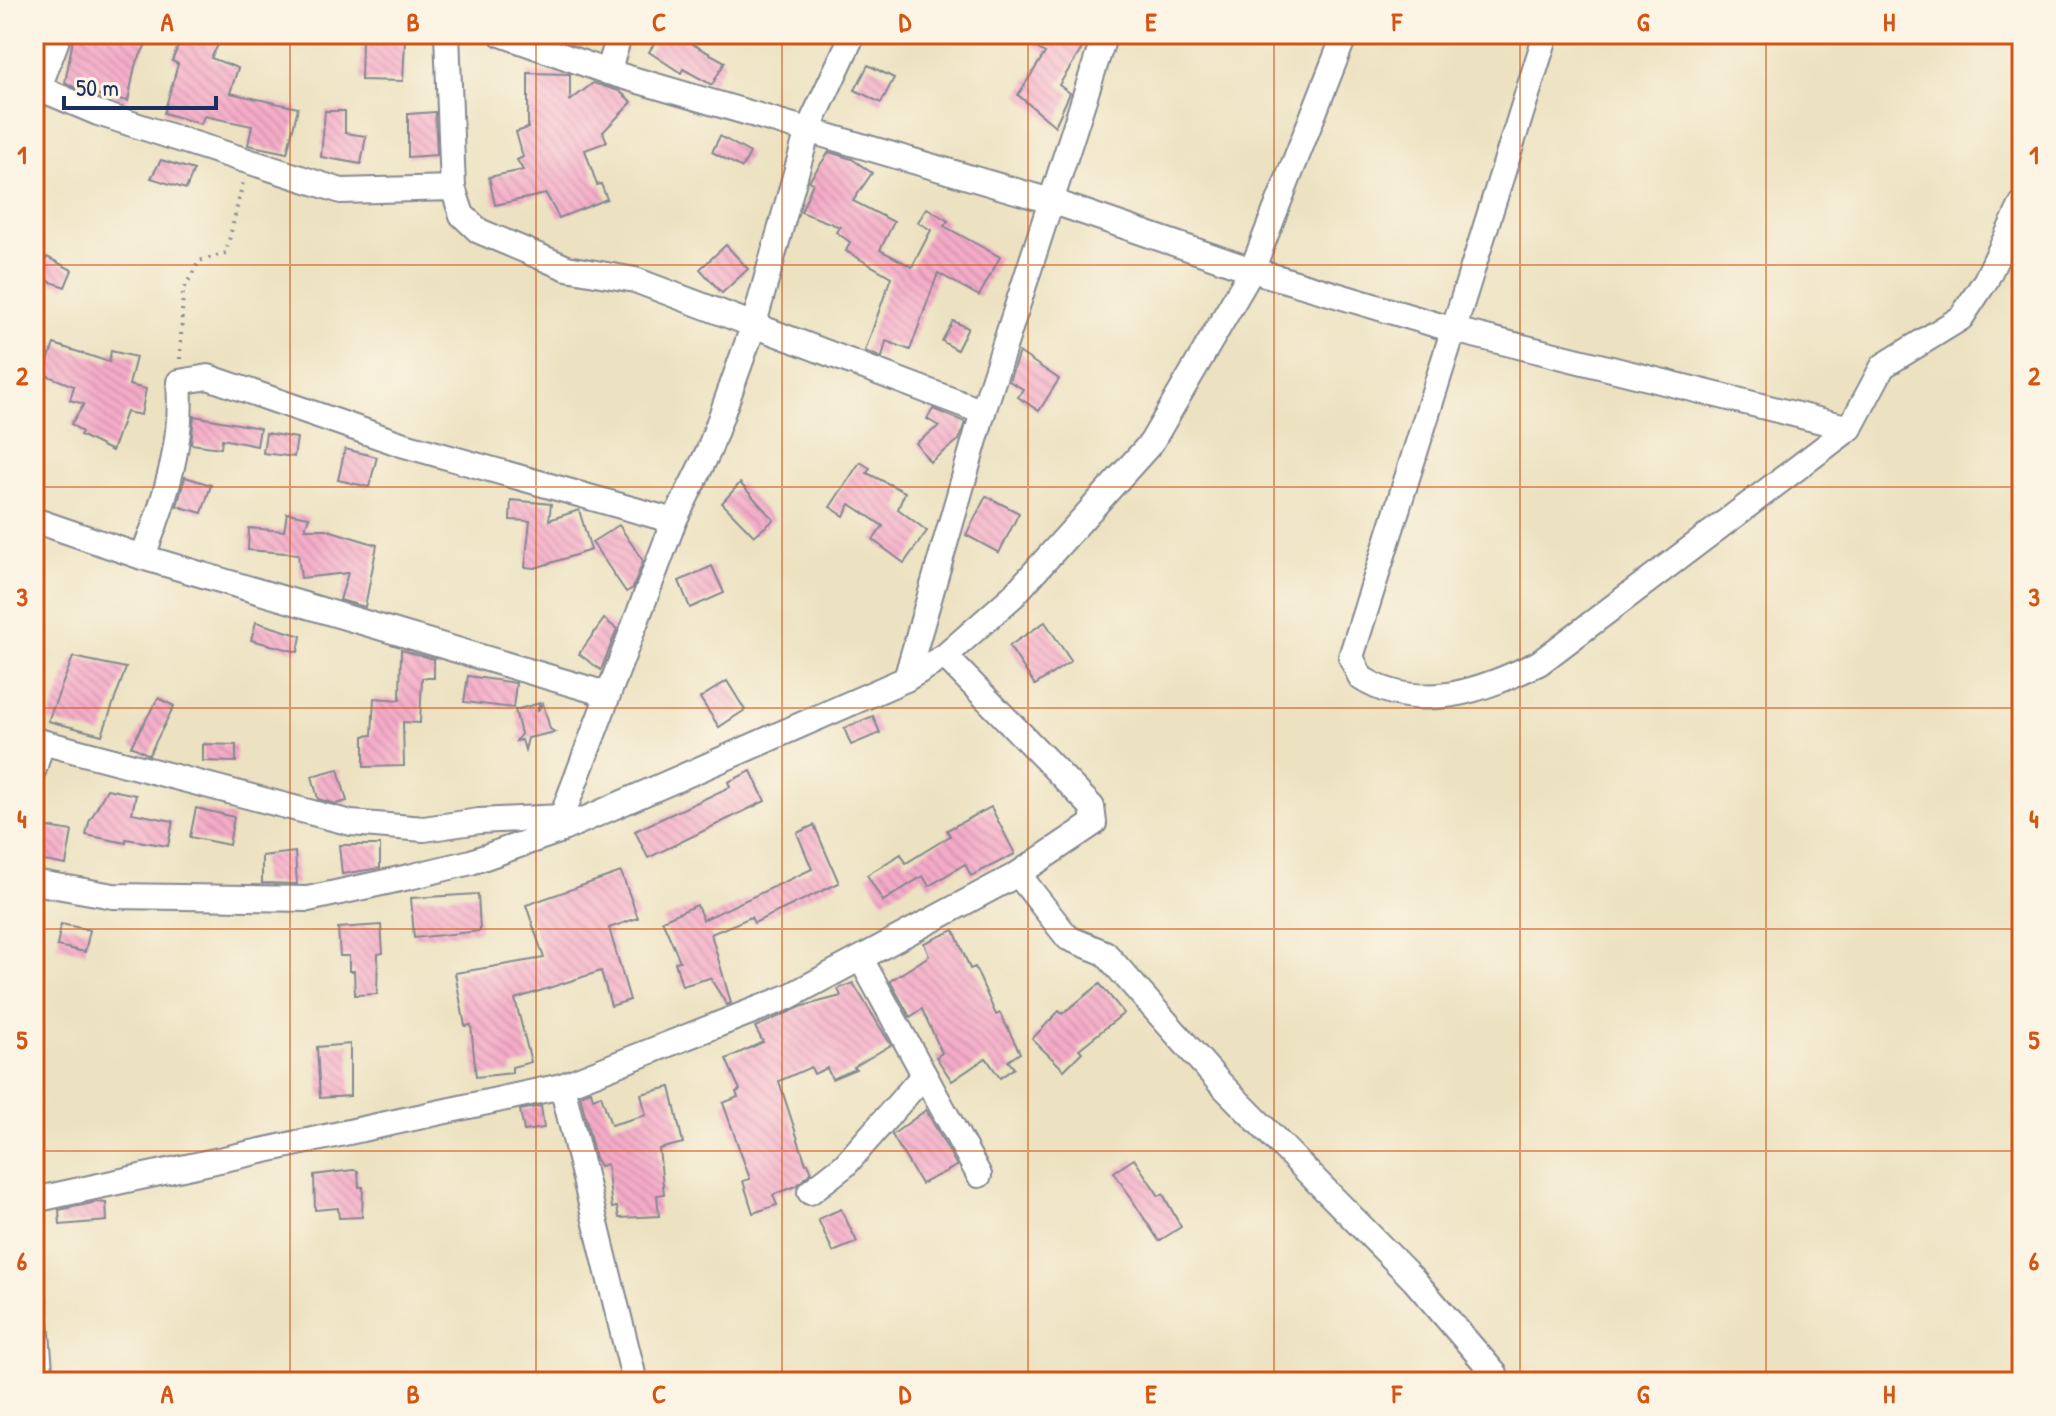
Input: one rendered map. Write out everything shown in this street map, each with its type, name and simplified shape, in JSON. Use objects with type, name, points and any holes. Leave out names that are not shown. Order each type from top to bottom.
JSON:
[{"type":"street","points":[[59,34],[36,92],[341,191],[453,188]]},
{"type":"street","points":[[447,34],[453,188],[462,215],[479,231],[567,268],[635,280],[983,412]]},
{"type":"street","points":[[501,34],[608,72],[1054,202],[1252,270],[1454,330],[1850,428]]},
{"type":"street","points":[[608,72],[620,34]]},
{"type":"street","points":[[559,825],[674,521],[709,450],[753,327],[808,130],[853,34]]},
{"type":"street","points":[[906,679],[983,412],[1054,202],[1088,81],[1105,34]]},
{"type":"street","points":[[34,882],[113,896],[308,899],[471,862],[906,679],[945,656],[1013,596],[1151,443],[1252,270],[1345,34]]},
{"type":"street","points":[[1546,34],[1351,657],[1361,678],[1407,697],[1461,693],[1490,686],[1539,663],[1850,428],[1883,366],[1961,318],[1986,280],[2022,204]]},
{"type":"street","points":[[142,557],[161,513],[176,444],[181,406],[179,382],[208,377],[401,444],[674,521]]},
{"type":"street","points":[[34,520],[142,557],[606,694]]},
{"type":"street","points":[[34,1200],[562,1086],[788,997],[1018,874],[1094,823],[1092,807],[945,656]]},
{"type":"street","points":[[34,769],[38,741],[351,823],[424,829],[479,821],[559,825]]},
{"type":"street","points":[[1018,874],[1068,938],[1105,953],[1220,1083],[1414,1280],[1495,1374]]},
{"type":"street","points":[[861,959],[979,1175]]},
{"type":"street","points":[[810,1192],[845,1165],[923,1076]]},
{"type":"street","points":[[562,1086],[635,1382]]},
{"type":"street","points":[[34,1298],[41,1382]]},
{"type":"path","points":[[179,382],[183,291],[199,261],[226,253],[248,161]]},
{"type":"building","points":[[74,34],[151,34],[135,66],[128,101],[88,93],[65,83]]},
{"type":"building","points":[[183,34],[224,34],[211,58],[238,68],[230,93],[298,108],[287,153],[248,145],[252,126],[204,116],[201,124],[164,113],[178,64],[172,61]]},
{"type":"building","points":[[660,34],[674,34],[725,62],[712,85],[683,69],[681,73],[649,52]]},
{"type":"building","points":[[1039,34],[1063,34],[1083,47],[1059,85],[1070,93],[1055,126],[1018,95],[1045,53],[1032,45]]},
{"type":"building","points":[[362,39],[405,40],[403,81],[361,80]]},
{"type":"building","points":[[868,65],[894,78],[881,103],[855,90]]},
{"type":"building","points":[[528,73],[570,74],[570,101],[593,83],[619,91],[632,102],[603,132],[607,142],[585,150],[597,185],[601,184],[607,199],[559,218],[546,194],[495,205],[489,177],[523,170],[517,160],[523,157],[516,132],[528,128]]},
{"type":"building","points":[[325,111],[345,111],[345,133],[366,136],[361,164],[321,157]]},
{"type":"building","points":[[435,112],[437,155],[408,157],[408,114]]},
{"type":"building","points":[[720,136],[750,153],[742,168],[712,152]]},
{"type":"building","points":[[829,152],[852,159],[872,173],[853,201],[894,222],[880,250],[912,267],[931,230],[918,222],[927,208],[948,221],[944,226],[1000,257],[979,296],[938,273],[910,350],[886,341],[882,358],[865,351],[891,277],[846,251],[850,242],[836,232],[840,227],[801,212],[813,183],[809,181]]},
{"type":"building","points":[[161,160],[194,170],[186,189],[151,178]]},
{"type":"building","points":[[726,245],[748,269],[722,293],[700,269]]},
{"type":"building","points":[[47,257],[72,270],[65,287],[37,277]]},
{"type":"building","points":[[953,321],[968,328],[957,350],[942,341]]},
{"type":"building","points":[[54,344],[109,362],[111,351],[136,357],[129,385],[146,389],[141,415],[126,412],[112,451],[80,435],[82,432],[71,424],[84,404],[70,400],[74,386],[43,374]]},
{"type":"building","points":[[1019,352],[1059,379],[1039,411],[1018,397],[1023,389],[1009,381]]},
{"type":"building","points":[[933,409],[965,422],[959,440],[930,462],[916,443],[939,426],[927,419]]},
{"type":"building","points":[[194,416],[260,428],[257,446],[222,439],[221,448],[191,444]]},
{"type":"building","points":[[266,433],[297,438],[294,457],[263,453]]},
{"type":"building","points":[[345,449],[377,457],[369,487],[338,480]]},
{"type":"building","points":[[860,462],[870,468],[867,473],[905,492],[898,509],[927,531],[904,563],[873,540],[883,526],[850,504],[844,516],[830,507]]},
{"type":"building","points":[[185,477],[211,485],[202,513],[177,506]]},
{"type":"building","points":[[740,483],[774,520],[754,536],[722,503]]},
{"type":"building","points":[[986,496],[1019,513],[999,553],[966,535]]},
{"type":"building","points":[[511,500],[551,504],[549,520],[579,510],[591,550],[535,568],[525,567],[530,521],[510,520]]},
{"type":"building","points":[[287,513],[309,517],[305,529],[325,529],[377,545],[365,607],[340,600],[348,573],[301,578],[298,554],[248,550],[249,528],[284,531]]},
{"type":"building","points":[[619,525],[643,561],[633,588],[626,592],[592,542]]},
{"type":"building","points":[[712,566],[724,593],[690,608],[679,581]]},
{"type":"building","points":[[604,619],[617,629],[601,670],[579,654]]},
{"type":"building","points":[[256,622],[301,636],[298,652],[251,640]]},
{"type":"building","points":[[1045,622],[1071,661],[1035,685],[1009,646]]},
{"type":"building","points":[[401,650],[434,659],[434,678],[422,678],[420,723],[403,722],[404,766],[364,767],[364,736],[372,735],[374,698],[400,700]]},
{"type":"building","points":[[73,657],[126,668],[102,735],[48,721]]},
{"type":"building","points":[[468,676],[516,683],[513,708],[464,702]]},
{"type":"building","points":[[727,681],[745,710],[719,727],[700,698]]},
{"type":"building","points":[[158,698],[174,706],[149,755],[131,746]]},
{"type":"building","points":[[540,703],[537,712],[543,703],[550,729],[555,732],[528,738],[525,750],[522,740],[516,741],[521,734],[515,710]]},
{"type":"building","points":[[873,716],[880,733],[851,745],[844,728]]},
{"type":"building","points":[[203,744],[236,745],[236,762],[203,761]]},
{"type":"building","points":[[338,769],[347,801],[336,804],[318,799],[312,776]]},
{"type":"building","points":[[751,771],[765,801],[648,858],[635,831],[730,787],[728,782]]},
{"type":"building","points":[[107,789],[136,795],[132,813],[173,821],[168,846],[126,839],[126,843],[86,835],[89,822]]},
{"type":"building","points":[[991,807],[1015,854],[971,876],[965,864],[929,886],[923,876],[883,901],[867,875],[901,854],[906,863],[950,836],[947,830]]},
{"type":"building","points":[[196,808],[234,817],[229,845],[190,837]]},
{"type":"building","points":[[37,825],[72,831],[66,865],[34,859]]},
{"type":"building","points":[[814,825],[839,883],[754,923],[751,917],[711,934],[731,1003],[727,1005],[710,978],[682,986],[675,962],[680,961],[662,920],[697,905],[703,920],[812,869],[797,833]]},
{"type":"building","points":[[339,845],[380,845],[380,868],[342,874]]},
{"type":"building","points":[[295,852],[297,884],[262,883],[262,856]]},
{"type":"building","points":[[621,872],[638,918],[609,928],[630,1000],[611,1006],[601,971],[515,999],[531,1062],[512,1067],[512,1073],[476,1077],[471,1025],[465,1026],[455,973],[544,958],[526,905]]},
{"type":"building","points":[[478,894],[480,931],[414,938],[411,898]]},
{"type":"building","points":[[61,924],[90,930],[85,952],[57,946]]},
{"type":"building","points":[[381,925],[383,953],[378,954],[377,994],[355,995],[354,971],[349,971],[349,956],[340,956],[338,928]]},
{"type":"building","points":[[954,930],[970,969],[975,967],[996,1015],[1000,1013],[1020,1053],[1008,1061],[1014,1068],[1000,1078],[986,1058],[952,1081],[936,1057],[942,1053],[922,1009],[910,1017],[890,981],[929,956],[924,943]]},
{"type":"building","points":[[853,983],[891,1045],[854,1067],[856,1069],[832,1079],[827,1068],[814,1074],[811,1067],[779,1081],[806,1164],[812,1172],[796,1186],[773,1195],[777,1205],[753,1213],[743,1181],[750,1179],[723,1103],[738,1097],[736,1092],[740,1090],[726,1059],[763,1042],[755,1027],[803,1006],[841,996],[838,989]]},
{"type":"building","points":[[1100,984],[1124,1013],[1079,1049],[1082,1052],[1064,1070],[1032,1039],[1059,1011],[1062,1014]]},
{"type":"building","points":[[350,1044],[350,1096],[320,1098],[317,1047]]},
{"type":"building","points":[[670,1087],[683,1143],[659,1149],[664,1194],[657,1195],[659,1216],[619,1218],[617,1207],[612,1208],[607,1164],[600,1166],[595,1158],[580,1095],[591,1091],[593,1098],[601,1095],[611,1125],[646,1115],[641,1094]]},
{"type":"building","points":[[541,1106],[544,1128],[524,1131],[520,1110]]},
{"type":"building","points":[[926,1110],[957,1166],[921,1184],[892,1135]]},
{"type":"building","points":[[1134,1159],[1159,1196],[1163,1194],[1181,1227],[1159,1241],[1114,1172]]},
{"type":"building","points":[[358,1171],[359,1187],[363,1187],[362,1217],[339,1218],[338,1208],[315,1210],[314,1175]]},
{"type":"building","points":[[106,1203],[107,1221],[60,1225],[59,1210]]},
{"type":"building","points":[[841,1209],[857,1242],[833,1252],[818,1219]]}]
